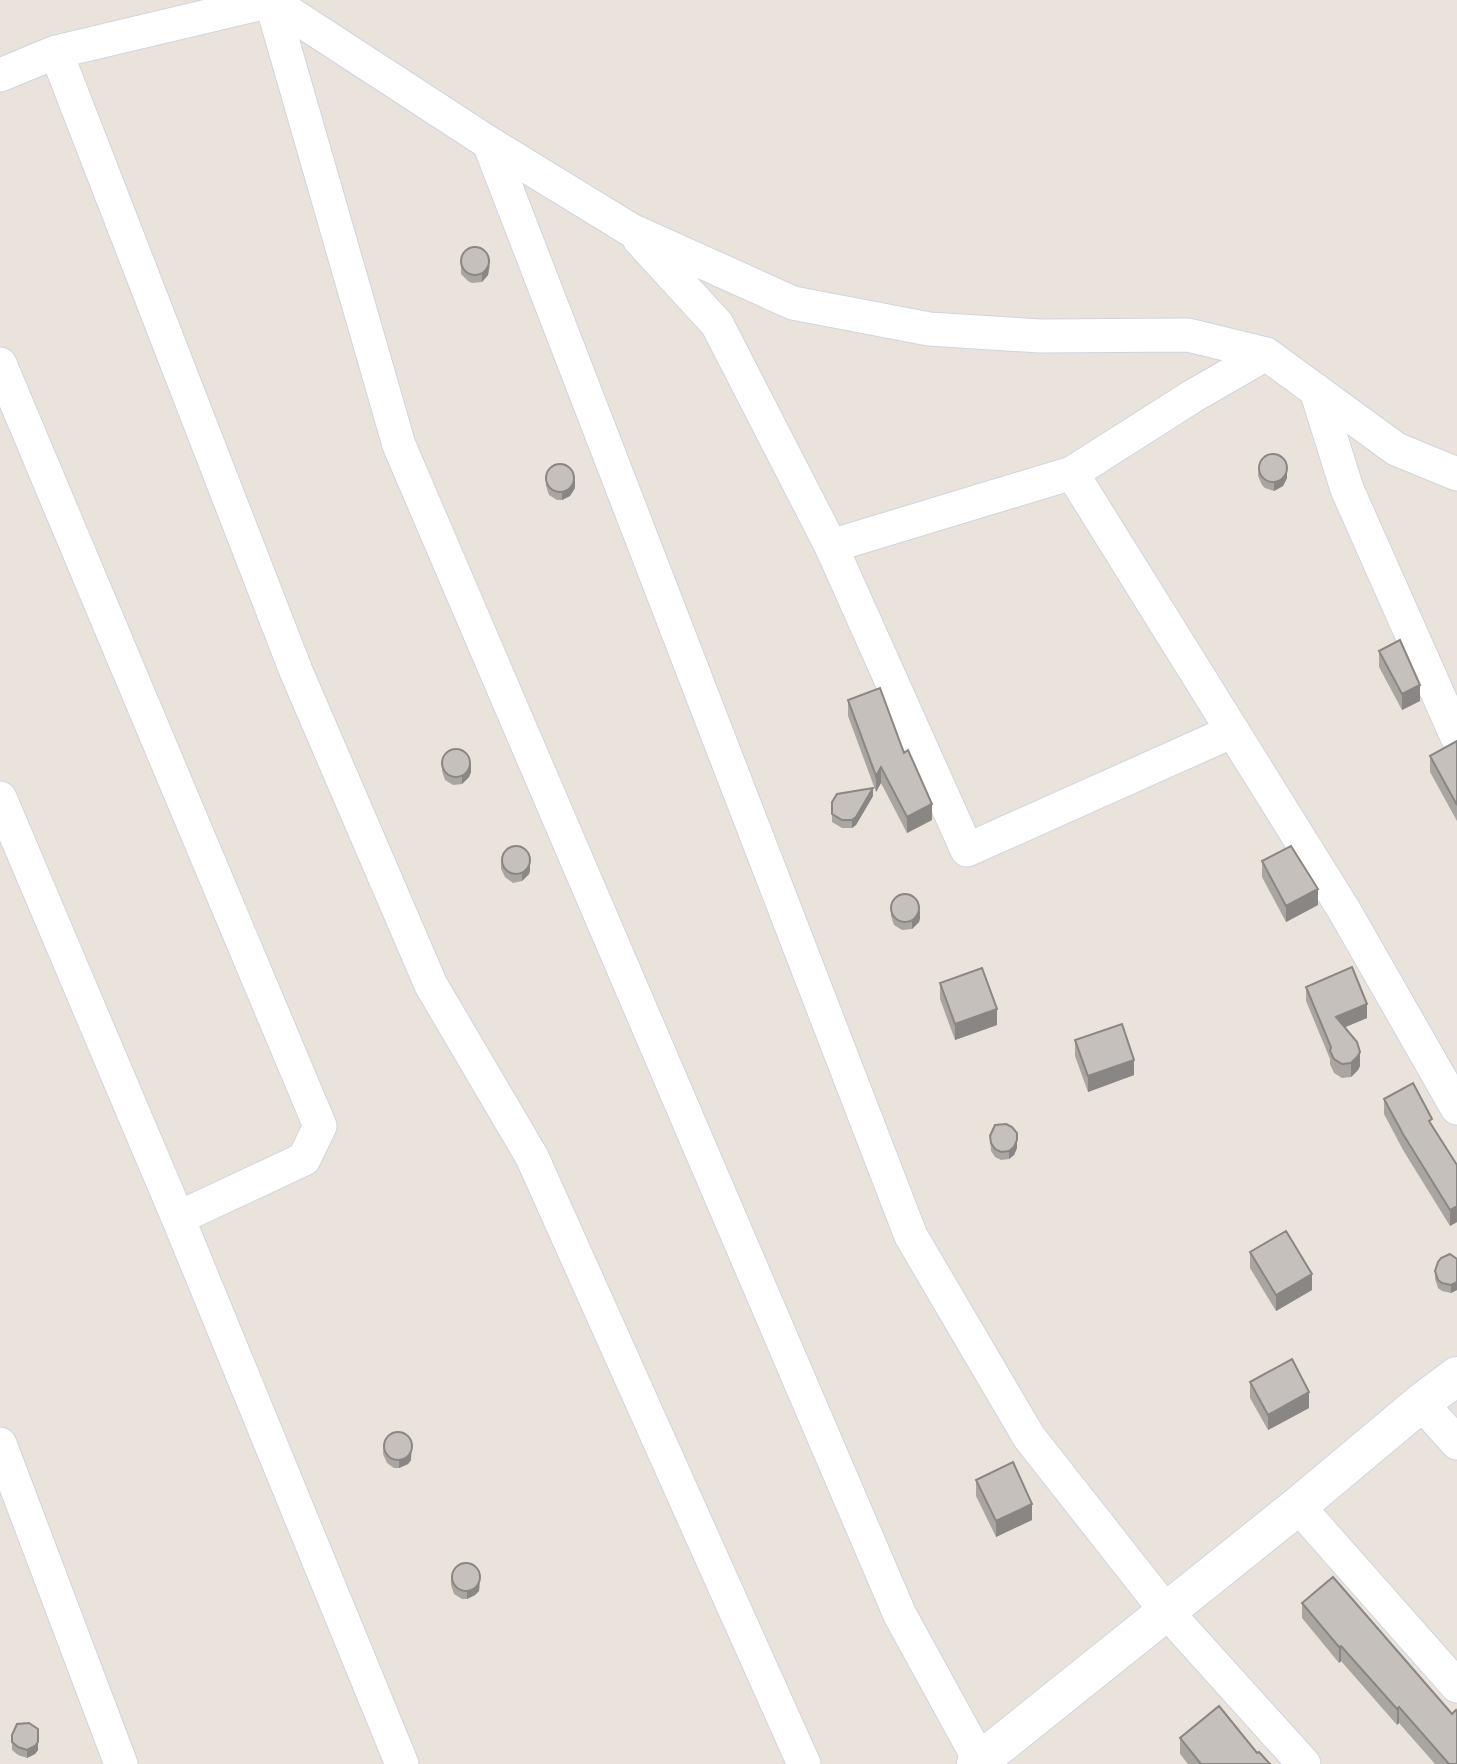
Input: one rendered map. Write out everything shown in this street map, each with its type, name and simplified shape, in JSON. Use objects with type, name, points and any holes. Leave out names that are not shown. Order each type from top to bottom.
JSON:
[{"type":"street","points":[[271,1],[399,445],[900,1615],[978,1763],[1457,1376]]},
{"type":"street","points":[[0,75],[55,52],[271,1],[489,143],[631,230],[793,303],[929,330],[1040,336],[1188,335],[1266,354],[1396,449],[1457,474]]},
{"type":"street","points":[[55,52],[296,671],[431,985],[532,1157],[804,1764]]},
{"type":"street","points":[[489,143],[911,1236],[1029,1437],[1166,1611],[1304,1764]]},
{"type":"street","points":[[631,230],[717,324],[831,546],[967,850],[1233,731]]},
{"type":"street","points":[[831,546],[1072,473],[1193,396],[1266,354]]},
{"type":"street","points":[[0,364],[320,1126],[304,1159],[177,1218]]},
{"type":"street","points":[[1316,390],[1347,489],[1457,737]]},
{"type":"street","points":[[1072,473],[1344,910],[1457,1108]]},
{"type":"street","points":[[0,798],[402,1764]]},
{"type":"street","points":[[1421,1403],[1457,1443]]},
{"type":"street","points":[[0,1444],[121,1764]]},
{"type":"street","points":[[1298,1506],[1457,1686]]},
{"type":"building","points":[[475,247],[485,251],[489,261],[485,271],[475,275],[465,271],[461,261],[465,251]]},
{"type":"building","points":[[1273,454],[1283,458],[1287,468],[1283,478],[1273,482],[1263,478],[1259,468],[1263,458]]},
{"type":"building","points":[[560,464],[570,468],[574,478],[570,488],[560,492],[550,488],[546,478],[550,468]]},
{"type":"building","points":[[1400,640],[1420,685],[1402,694],[1379,651]]},
{"type":"building","points":[[880,688],[904,753],[908,750],[932,804],[907,817],[881,767],[876,776],[848,700]]},
{"type":"building","points":[[1457,741],[1457,805],[1430,756]]},
{"type":"building","points":[[456,749],[466,753],[470,763],[466,773],[456,777],[446,773],[442,763],[446,753]]},
{"type":"building","points":[[873,788],[852,820],[842,820],[832,814],[832,802],[837,794]]},
{"type":"building","points":[[516,846],[526,850],[530,860],[526,870],[516,874],[506,870],[502,860],[506,850]]},
{"type":"building","points":[[1291,846],[1318,889],[1286,906],[1262,861]]},
{"type":"building","points":[[905,894],[915,898],[919,908],[915,918],[905,922],[895,918],[891,908],[895,898]]},
{"type":"building","points":[[1352,967],[1367,1004],[1336,1017],[1357,1042],[1360,1052],[1351,1063],[1342,1064],[1334,1059],[1330,1051],[1331,1047],[1306,987]]},
{"type":"building","points":[[982,968],[997,1009],[955,1024],[940,983]]},
{"type":"building","points":[[1122,1024],[1134,1060],[1088,1076],[1075,1040]]},
{"type":"building","points":[[1413,1083],[1432,1119],[1429,1121],[1457,1165],[1457,1206],[1450,1210],[1384,1099]]},
{"type":"building","points":[[1006,1124],[1017,1133],[1017,1140],[1009,1151],[1001,1152],[995,1149],[990,1136],[995,1125]]},
{"type":"building","points":[[1286,1231],[1312,1274],[1276,1295],[1250,1252]]},
{"type":"building","points":[[1450,1254],[1457,1259],[1457,1282],[1451,1285],[1438,1280],[1435,1271],[1441,1258]]},
{"type":"building","points":[[1292,1359],[1309,1392],[1268,1415],[1250,1382]]},
{"type":"building","points":[[398,1432],[408,1436],[412,1446],[408,1456],[398,1460],[388,1456],[384,1446],[388,1436]]},
{"type":"building","points":[[1013,1462],[1032,1504],[996,1521],[976,1480]]},
{"type":"building","points":[[466,1563],[476,1567],[480,1577],[476,1587],[466,1591],[456,1587],[452,1577],[456,1567]]},
{"type":"building","points":[[1333,1577],[1452,1714],[1456,1710],[1457,1764],[1449,1764],[1399,1707],[1397,1709],[1341,1646],[1339,1647],[1302,1603]]},
{"type":"building","points":[[1219,1706],[1257,1753],[1270,1764],[1201,1764],[1180,1738]]},
{"type":"building","points":[[29,1723],[38,1729],[38,1742],[27,1750],[12,1742],[12,1735],[17,1724]]}]
